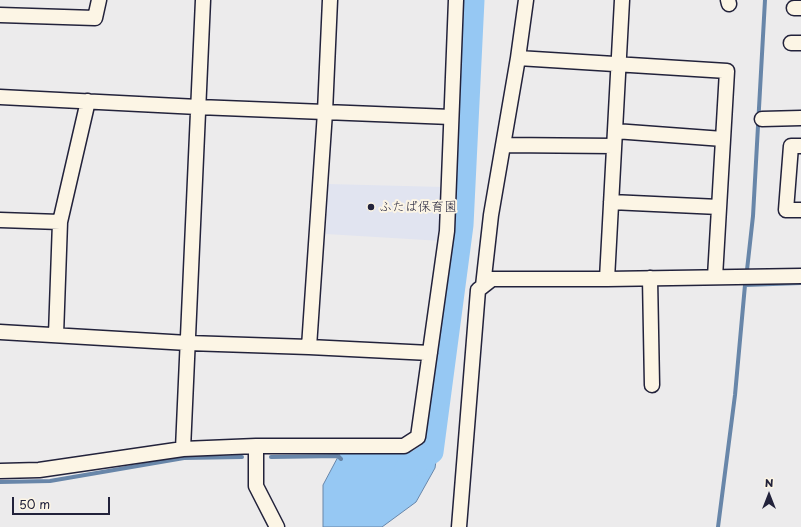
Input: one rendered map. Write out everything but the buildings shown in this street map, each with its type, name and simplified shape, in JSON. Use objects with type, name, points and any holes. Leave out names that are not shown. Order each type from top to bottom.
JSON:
[{"type":"street","points":[[0,15],[95,18],[99,0]]},
{"type":"street","points":[[183,449],[203,0]]},
{"type":"street","points":[[309,346],[325,112],[330,0]]},
{"type":"street","points":[[0,472],[39,470],[183,449],[256,446],[404,446],[418,437],[447,231],[456,0]]},
{"type":"street","points":[[483,286],[490,215],[518,58],[526,0]]},
{"type":"street","points":[[607,280],[622,0]]},
{"type":"street","points":[[518,58],[727,71],[715,277]]},
{"type":"street","points":[[0,97],[198,107],[451,117]]},
{"type":"street","points":[[56,335],[60,222],[88,101]]},
{"type":"street","points":[[762,119],[801,118]]},
{"type":"street","points":[[615,131],[723,139]]},
{"type":"street","points":[[503,145],[614,146]]},
{"type":"street","points":[[801,146],[791,146],[786,210],[801,210]]},
{"type":"street","points":[[611,202],[720,207]]},
{"type":"street","points":[[0,220],[60,222]]},
{"type":"street","points":[[459,527],[478,290],[483,286],[492,280],[607,280],[801,276]]},
{"type":"street","points":[[650,278],[652,385]]},
{"type":"street","points":[[0,332],[188,343],[309,346],[430,353]]},
{"type":"street","points":[[256,446],[256,486],[277,527]]},
{"type":"shaded area","points":[[328,184],[443,187],[442,241],[326,234]]},
{"type":"water","points":[[424,452],[437,454],[435,468],[416,502],[382,527],[323,527],[323,485],[340,453]]},
{"type":"waterway","points":[[406,469],[432,452],[462,225],[473,0]]},
{"type":"waterway","points":[[747,270],[753,216],[765,0]]},
{"type":"waterway","points":[[718,527],[735,395],[745,285],[801,283]]},
{"type":"waterway","points":[[271,457],[338,456],[341,459]]},
{"type":"waterway","points":[[0,482],[50,481],[184,458],[242,457]]},
{"type":"place","name":"ふたば保育園","points":[[371,207]]}]
